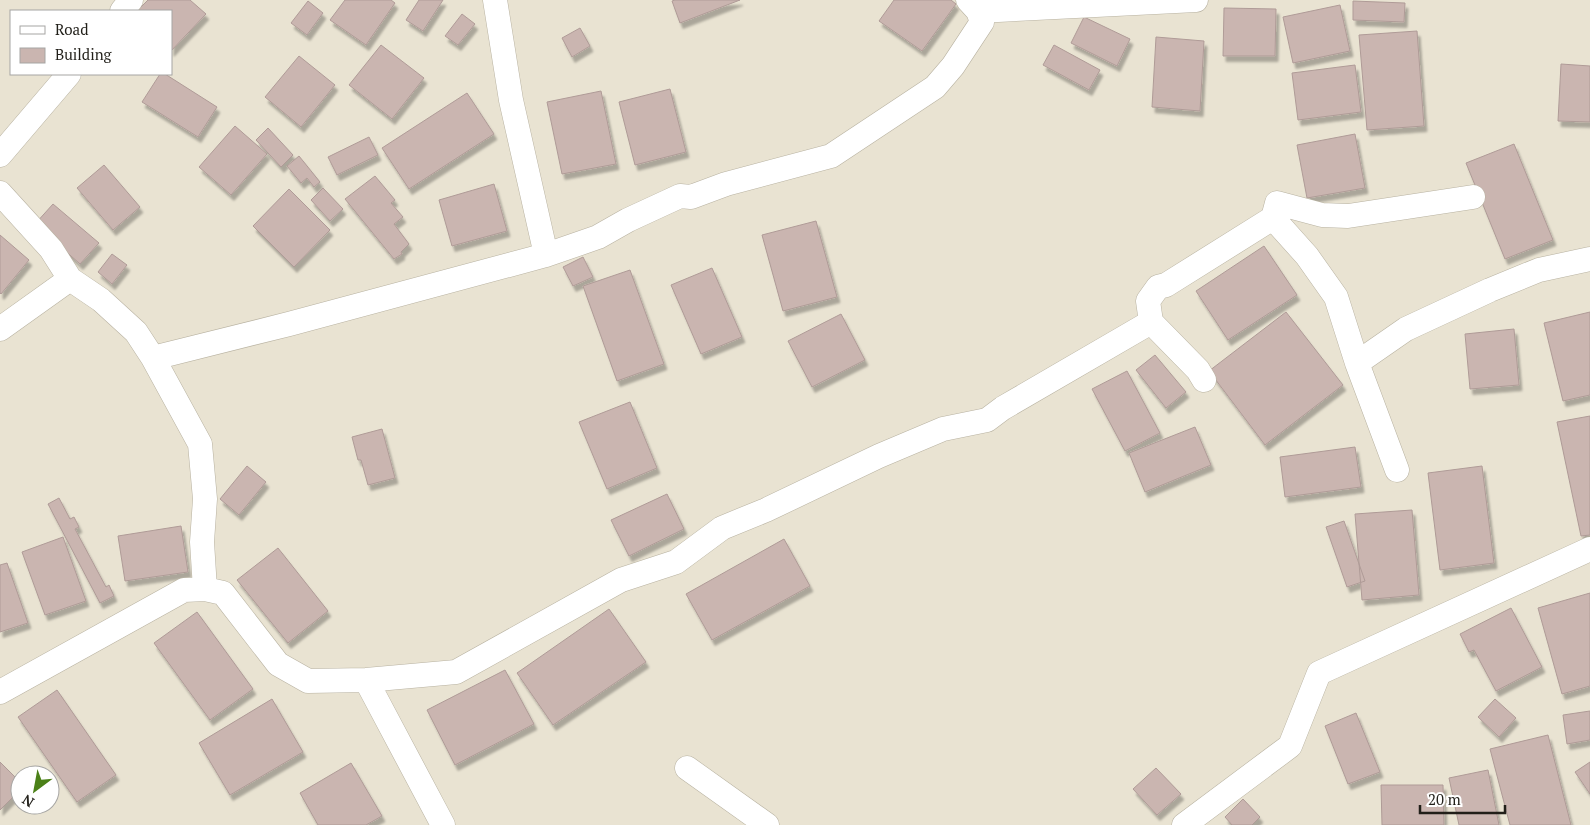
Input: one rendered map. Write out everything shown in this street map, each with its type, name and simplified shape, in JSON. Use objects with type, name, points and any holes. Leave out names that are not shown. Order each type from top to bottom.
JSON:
[{"type":"street","points":[[123,10],[131,0]]},
{"type":"street","points":[[495,0],[511,100],[546,255]]},
{"type":"street","points":[[153,358],[382,300],[546,255],[598,237],[628,220],[680,196],[690,197],[726,184],[830,156],[935,87],[953,66],[982,22],[973,6],[1196,0]]},
{"type":"street","points":[[0,155],[68,75]]},
{"type":"street","points":[[0,193],[51,249],[70,279],[101,300],[136,332],[153,358],[200,444],[205,499],[202,542],[205,589]]},
{"type":"street","points":[[1204,380],[1198,370],[1151,322],[1148,300],[1158,287],[1166,285],[1273,218],[1277,204],[1322,215],[1348,216],[1473,197]]},
{"type":"street","points":[[1273,218],[1307,256],[1336,297],[1357,363],[1397,470]]},
{"type":"street","points":[[1357,363],[1406,329],[1490,290],[1539,270],[1590,259]]},
{"type":"street","points":[[0,329],[70,279]]},
{"type":"street","points":[[0,692],[184,590],[205,589],[222,593],[278,664],[308,681],[366,680],[456,672],[621,580],[676,562],[722,528],[766,510],[879,456],[943,429],[987,420],[1151,322]]},
{"type":"street","points":[[1184,825],[1290,746],[1319,673],[1590,550]]},
{"type":"street","points":[[366,680],[443,825]]},
{"type":"street","points":[[686,768],[767,825]]},
{"type":"building","points":[[148,0],[190,0],[206,14],[172,50],[172,10],[138,10]]},
{"type":"building","points":[[345,0],[391,0],[395,3],[366,45],[330,20]]},
{"type":"building","points":[[419,0],[443,0],[423,31],[406,20]]},
{"type":"building","points":[[740,0],[680,23],[672,1]]},
{"type":"building","points":[[894,0],[951,0],[956,4],[922,51],[879,21]]},
{"type":"building","points":[[308,1],[323,13],[307,35],[291,23]]},
{"type":"building","points":[[1353,1],[1405,3],[1404,22],[1353,20]]},
{"type":"building","points":[[1340,5],[1350,51],[1293,63],[1283,17]]},
{"type":"building","points":[[1224,8],[1276,9],[1275,56],[1223,56]]},
{"type":"building","points":[[462,14],[475,24],[458,45],[445,36]]},
{"type":"building","points":[[1084,17],[1130,39],[1117,66],[1071,43]]},
{"type":"building","points":[[580,28],[590,46],[572,57],[562,38]]},
{"type":"building","points":[[1417,31],[1424,126],[1367,130],[1359,35]]},
{"type":"building","points":[[1156,37],[1204,41],[1200,111],[1152,107]]},
{"type":"building","points":[[381,45],[424,78],[392,119],[349,85]]},
{"type":"building","points":[[1054,45],[1100,70],[1089,90],[1043,65]]},
{"type":"building","points":[[299,56],[335,85],[301,127],[265,97]]},
{"type":"building","points":[[1561,64],[1590,66],[1590,122],[1558,121]]},
{"type":"building","points":[[1355,65],[1361,112],[1298,120],[1292,73]]},
{"type":"building","points":[[159,75],[167,75],[217,107],[198,137],[142,102]]},
{"type":"building","points":[[670,89],[686,152],[635,165],[619,102]]},
{"type":"building","points":[[601,91],[616,164],[562,174],[547,102]]},
{"type":"building","points":[[467,93],[494,134],[409,189],[382,148]]},
{"type":"building","points":[[235,126],[267,154],[231,195],[199,167]]},
{"type":"building","points":[[268,128],[293,155],[281,167],[256,140]]},
{"type":"building","points":[[1355,134],[1365,188],[1307,198],[1297,145]]},
{"type":"building","points":[[369,137],[378,155],[337,175],[328,157]]},
{"type":"building","points":[[1514,144],[1553,240],[1505,259],[1466,163]]},
{"type":"building","points":[[299,156],[320,182],[314,187],[307,178],[301,183],[287,166]]},
{"type":"building","points":[[104,165],[140,207],[113,230],[77,188]]},
{"type":"building","points":[[375,176],[395,200],[391,203],[403,217],[394,224],[409,244],[401,252],[402,254],[394,259],[345,199]]},
{"type":"building","points":[[494,184],[507,231],[452,246],[439,200]]},
{"type":"building","points":[[323,188],[343,209],[330,221],[311,200]]},
{"type":"building","points":[[289,189],[330,230],[294,267],[253,226]]},
{"type":"building","points":[[53,204],[99,243],[80,264],[35,224]]},
{"type":"building","points":[[816,221],[837,297],[783,311],[762,235]]},
{"type":"building","points":[[0,235],[29,260],[1,294],[0,293]]},
{"type":"building","points":[[1264,246],[1297,295],[1228,340],[1196,291]]},
{"type":"building","points":[[112,254],[127,265],[112,284],[98,272]]},
{"type":"building","points":[[583,257],[593,277],[573,286],[563,267]]},
{"type":"building","points":[[712,268],[742,337],[701,354],[671,285]]},
{"type":"building","points":[[630,270],[664,364],[617,381],[583,286]]},
{"type":"building","points":[[1286,312],[1343,385],[1265,445],[1209,371]]},
{"type":"building","points":[[1590,312],[1590,395],[1563,401],[1544,323]]},
{"type":"building","points":[[841,314],[865,360],[812,387],[788,341]]},
{"type":"building","points":[[1514,329],[1519,385],[1470,389],[1465,334]]},
{"type":"building","points":[[1155,355],[1186,392],[1166,408],[1136,370]]},
{"type":"building","points":[[1127,371],[1160,433],[1125,451],[1092,389]]},
{"type":"building","points":[[630,402],[657,468],[607,489],[579,422]]},
{"type":"building","points":[[1590,416],[1590,535],[1581,536],[1557,422]]},
{"type":"building","points":[[1195,427],[1211,465],[1145,492],[1129,453]]},
{"type":"building","points":[[382,429],[395,478],[368,485],[361,460],[358,460],[352,437]]},
{"type":"building","points":[[1355,447],[1361,487],[1285,497],[1280,457]]},
{"type":"building","points":[[247,466],[266,482],[239,515],[220,499]]},
{"type":"building","points":[[1482,466],[1494,563],[1440,570],[1428,473]]},
{"type":"building","points":[[667,494],[684,529],[629,556],[611,520]]},
{"type":"building","points":[[59,498],[70,519],[74,517],[79,527],[75,529],[106,587],[109,585],[114,596],[100,603],[48,504]]},
{"type":"building","points":[[1412,510],[1419,595],[1362,600],[1355,514]]},
{"type":"building","points":[[1344,521],[1365,581],[1347,587],[1326,527]]},
{"type":"building","points":[[181,526],[188,572],[125,581],[118,536]]},
{"type":"building","points":[[63,537],[86,601],[45,615],[22,552]]},
{"type":"building","points":[[784,539],[810,586],[712,640],[686,594]]},
{"type":"building","points":[[278,548],[328,611],[288,643],[237,580]]},
{"type":"building","points":[[7,563],[28,623],[0,632],[0,565]]},
{"type":"building","points":[[1590,593],[1590,686],[1562,694],[1538,608]]},
{"type":"building","points":[[1511,608],[1542,667],[1496,691],[1474,650],[1469,652],[1460,634]]},
{"type":"building","points":[[609,609],[646,662],[553,725],[517,673]]},
{"type":"building","points":[[197,612],[253,689],[210,720],[154,643]]},
{"type":"building","points":[[505,670],[534,724],[455,765],[427,710]]},
{"type":"building","points":[[57,690],[116,775],[77,802],[60,778],[60,765],[51,765],[18,717]]},
{"type":"building","points":[[272,699],[303,752],[230,795],[199,743]]},
{"type":"building","points":[[1495,699],[1516,718],[1499,737],[1478,717]]},
{"type":"building","points":[[1590,711],[1590,740],[1567,744],[1563,715]]},
{"type":"building","points":[[1356,713],[1380,772],[1348,784],[1325,726]]},
{"type":"building","points":[[1548,735],[1571,825],[1510,825],[1490,749]]},
{"type":"building","points":[[0,762],[10,772],[10,800],[0,810]]},
{"type":"building","points":[[1590,762],[1590,794],[1575,772]]},
{"type":"building","points":[[351,763],[382,816],[366,825],[318,825],[300,793]]},
{"type":"building","points":[[1156,768],[1181,794],[1157,815],[1133,789]]},
{"type":"building","points":[[1488,770],[1499,825],[1459,825],[1449,778]]},
{"type":"building","points":[[1381,785],[1443,785],[1444,825],[1382,825]]},
{"type":"building","points":[[1243,799],[1260,817],[1252,825],[1232,825],[1225,817]]}]
